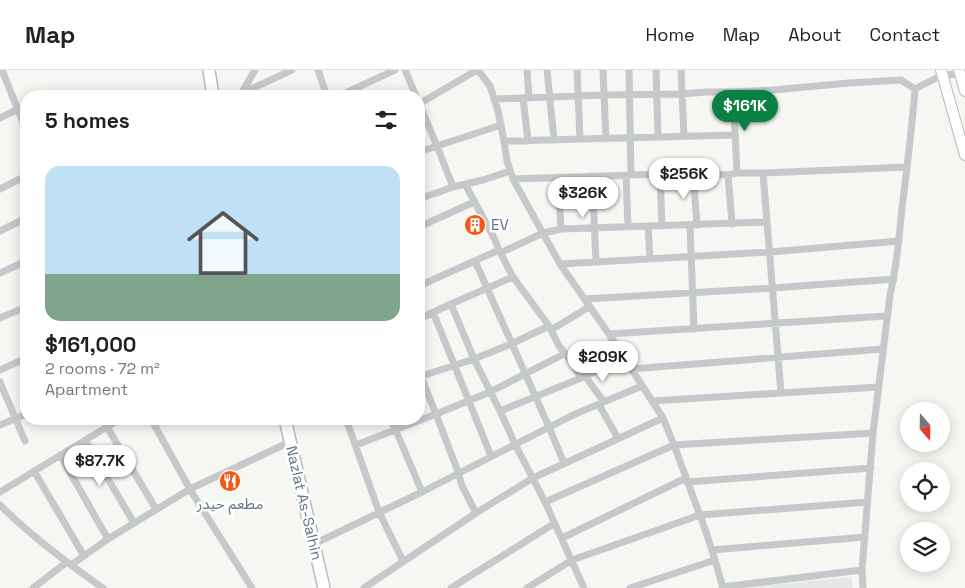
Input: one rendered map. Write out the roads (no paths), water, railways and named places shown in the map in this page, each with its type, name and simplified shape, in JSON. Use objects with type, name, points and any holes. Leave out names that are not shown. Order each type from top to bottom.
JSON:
[{"type":"main road","points":[[209,70],[209,90]]},
{"type":"main road","points":[[959,72],[965,92]]},
{"type":"main road","points":[[942,73],[965,155]]},
{"type":"main road","name":"Nazlat As-Salhin","points":[[286,425],[324,588]]},
{"type":"street","points":[[2,70],[20,114]]},
{"type":"street","points":[[243,90],[255,70]]},
{"type":"street","points":[[250,90],[292,70]]},
{"type":"street","points":[[318,70],[324,90]]},
{"type":"street","points":[[352,90],[395,70]]},
{"type":"street","points":[[405,70],[413,90]]},
{"type":"street","points":[[425,101],[478,70],[490,86],[501,125],[506,161],[512,179],[560,264],[609,334],[663,418],[700,515],[723,587],[862,570]]},
{"type":"street","points":[[526,70],[528,141]]},
{"type":"street","points":[[547,70],[554,140]]},
{"type":"street","points":[[578,70],[580,139]]},
{"type":"street","points":[[604,70],[606,139]]},
{"type":"street","points":[[628,226],[629,70]]},
{"type":"street","points":[[656,70],[658,137]]},
{"type":"street","points":[[681,70],[684,136]]},
{"type":"street","points":[[915,89],[942,73],[959,72]]},
{"type":"street","points":[[494,99],[605,94],[732,92],[773,90],[848,82],[901,80],[915,89]]},
{"type":"street","points":[[863,588],[862,570],[873,433],[887,316],[899,242],[915,89]]},
{"type":"street","points":[[732,92],[737,173]]},
{"type":"street","points":[[0,118],[18,109]]},
{"type":"street","points":[[425,117],[453,187]]},
{"type":"street","points":[[425,150],[501,125]]},
{"type":"street","points":[[504,141],[734,135]]},
{"type":"street","points":[[512,179],[693,173],[728,175],[737,173],[908,167]]},
{"type":"street","points":[[425,197],[510,171]]},
{"type":"street","points":[[693,173],[694,225],[691,256],[694,329]]},
{"type":"street","points":[[763,173],[781,393]]},
{"type":"street","points":[[660,174],[662,226]]},
{"type":"street","points":[[728,175],[732,224]]},
{"type":"street","points":[[592,176],[596,261]]},
{"type":"street","points":[[558,177],[561,229]]},
{"type":"street","points":[[0,188],[20,179]]},
{"type":"street","points":[[464,184],[494,238],[513,278],[550,328],[564,354],[572,362],[601,404],[618,438]]},
{"type":"street","points":[[425,224],[474,202]]},
{"type":"street","points":[[0,231],[20,221]]},
{"type":"street","points":[[425,283],[543,233],[561,229],[767,222]]},
{"type":"street","points":[[648,226],[650,258]]},
{"type":"street","points":[[560,264],[770,252],[899,242]]},
{"type":"street","points":[[474,261],[550,427],[564,463]]},
{"type":"street","points":[[0,273],[20,264]]},
{"type":"street","points":[[425,316],[513,278]]},
{"type":"street","points":[[585,299],[894,279]]},
{"type":"street","points":[[451,304],[474,360],[500,411],[514,444],[545,502],[584,588]]},
{"type":"street","points":[[425,373],[474,360],[550,328],[589,307]]},
{"type":"street","points":[[0,318],[20,310]]},
{"type":"street","points":[[434,312],[491,456]]},
{"type":"street","points":[[609,334],[887,316]]},
{"type":"street","points":[[631,369],[883,349]]},
{"type":"street","points":[[425,418],[490,392],[564,354]]},
{"type":"street","points":[[500,411],[583,377],[623,358]]},
{"type":"street","points":[[0,370],[20,361]]},
{"type":"street","points":[[0,382],[25,441]]},
{"type":"street","points":[[314,544],[422,492],[573,415],[642,386]]},
{"type":"street","points":[[652,401],[878,387]]},
{"type":"street","points":[[425,389],[462,486],[476,513]]},
{"type":"street","points":[[0,425],[20,417]]},
{"type":"street","points":[[364,588],[476,513],[533,478],[663,418]]},
{"type":"street","points":[[154,425],[190,489],[252,588]]},
{"type":"street","points":[[348,425],[379,512],[403,562]]},
{"type":"street","points":[[394,425],[422,492]]},
{"type":"street","points":[[356,445],[408,425]]},
{"type":"street","points":[[0,492],[107,426],[156,509]]},
{"type":"street","points":[[545,502],[674,445],[873,433]]},
{"type":"street","points":[[85,440],[134,524]]},
{"type":"street","points":[[33,588],[190,489],[290,442]]},
{"type":"street","points":[[60,455],[108,539]]},
{"type":"street","points":[[562,538],[686,480],[871,468]]},
{"type":"street","points":[[34,471],[84,556]]},
{"type":"street","points":[[527,588],[572,560],[700,515],[868,502]]},
{"type":"street","points":[[0,506],[69,564],[103,588]]},
{"type":"street","points":[[451,588],[555,523]]},
{"type":"street","points":[[712,550],[866,537]]},
{"type":"street","points":[[630,588],[715,560]]},
{"type":"place","name":"EV","points":[[475,225]]},
{"type":"place","name":"مطعم حيدر","points":[[230,481]]}]
